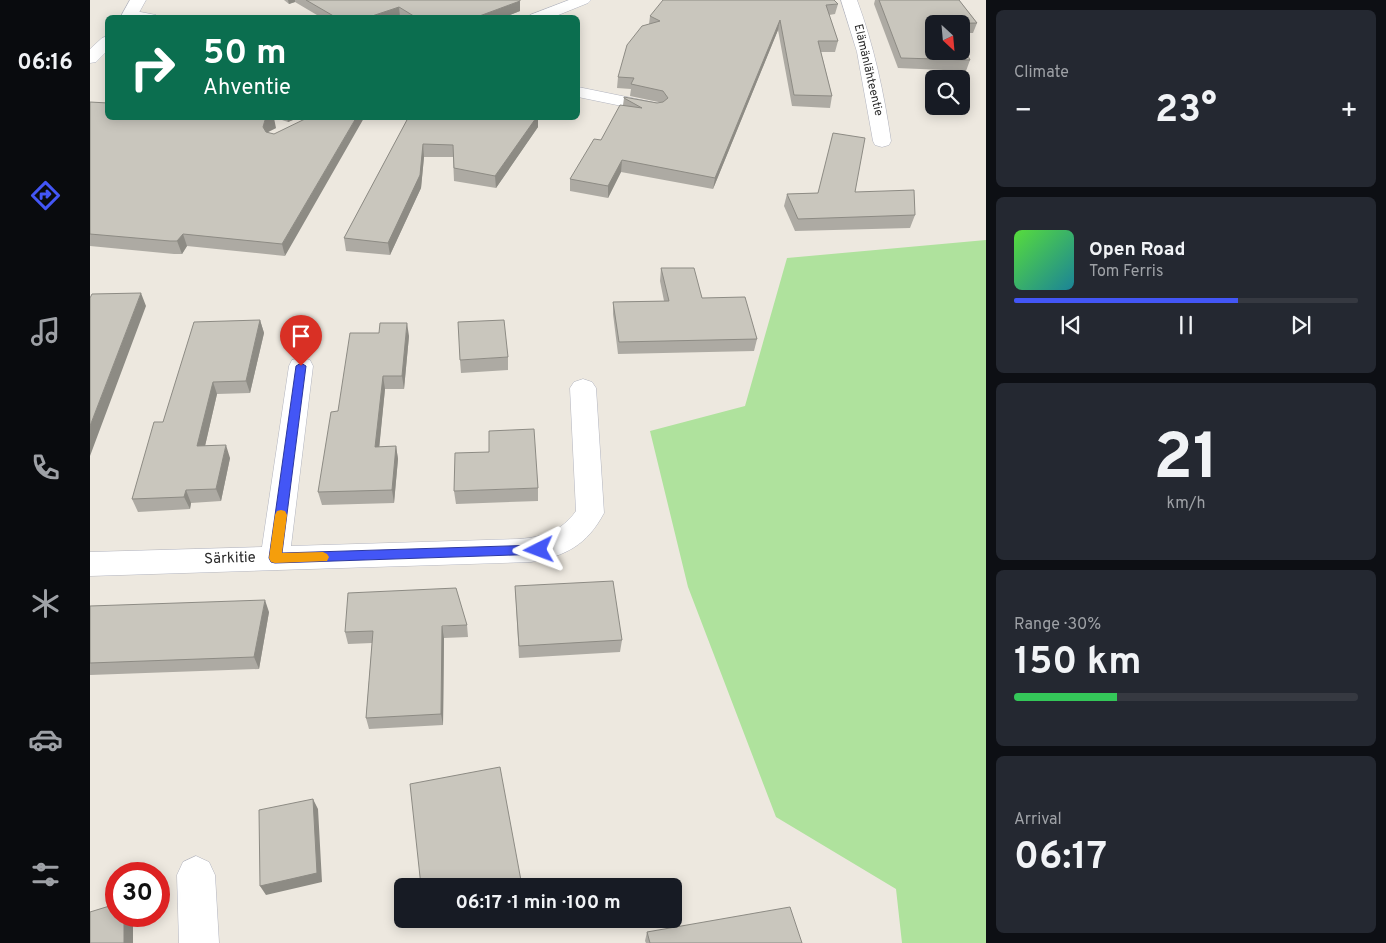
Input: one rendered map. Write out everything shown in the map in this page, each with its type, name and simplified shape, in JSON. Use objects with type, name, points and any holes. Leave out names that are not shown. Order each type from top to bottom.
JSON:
[{"type":"street","points":[[130,15],[138,0]]},
{"type":"street","points":[[544,15],[583,0]]},
{"type":"street","name":"Elämänlähteentie","points":[[849,0],[857,21],[871,73],[882,141]]},
{"type":"street","points":[[90,58],[105,44]]},
{"type":"street","points":[[580,92],[656,108]]},
{"type":"street","points":[[275,558],[301,366]]},
{"type":"street","name":"Särkitie","points":[[90,564],[520,551],[539,550],[557,545],[572,536],[583,525],[590,513],[583,388]]},
{"type":"street","points":[[196,875],[199,943]]},
{"type":"green space","points":[[986,240],[986,943],[902,943],[896,889],[776,817],[688,587],[650,431],[745,406],[787,258]]},
{"type":"building","points":[[306,0],[520,0],[482,15],[412,15],[399,7],[375,15],[332,15]]},
{"type":"building","points":[[663,0],[834,0],[838,4],[826,5],[838,41],[818,41],[832,96],[794,95],[780,20],[715,178],[622,160],[608,186],[570,179],[594,139],[601,140],[620,105],[642,108],[624,97],[657,103],[663,102],[668,98],[663,91],[631,84],[634,78],[618,77],[627,45],[642,26],[660,21],[650,16]]},
{"type":"building","points":[[879,0],[959,0],[977,23],[970,23],[970,15],[925,15],[925,59],[901,58]]},
{"type":"building","points":[[90,102],[105,103],[105,120],[265,120],[263,127],[266,132],[274,134],[303,120],[355,120],[282,244],[183,234],[177,241],[170,241],[90,234]]},
{"type":"building","points":[[407,120],[535,120],[495,176],[454,168],[453,145],[423,144],[420,175],[388,243],[344,238]]},
{"type":"building","points":[[833,133],[865,138],[855,192],[914,190],[915,215],[798,219],[787,194],[818,193]]},
{"type":"building","points":[[661,268],[694,268],[702,298],[745,297],[757,339],[619,342],[613,302],[669,301]]},
{"type":"building","points":[[141,293],[90,426],[90,298],[92,294]]},
{"type":"building","points":[[260,320],[246,381],[213,382],[197,446],[226,445],[216,489],[186,490],[184,497],[132,499],[154,422],[163,422],[194,322]]},
{"type":"building","points":[[504,320],[508,357],[460,360],[458,322]]},
{"type":"building","points":[[380,323],[407,323],[402,376],[383,376],[375,447],[396,446],[392,490],[318,492],[331,412],[338,411],[350,333],[379,333]]},
{"type":"building","points":[[534,429],[538,488],[454,491],[455,453],[489,452],[489,431]]},
{"type":"building","points":[[613,581],[622,640],[519,646],[515,586]]},
{"type":"building","points":[[456,588],[467,625],[442,626],[441,714],[366,718],[373,631],[345,632],[348,593]]},
{"type":"building","points":[[265,600],[254,657],[90,663],[90,606]]},
{"type":"building","points":[[500,767],[521,878],[420,878],[410,784]]},
{"type":"building","points":[[313,799],[317,873],[260,886],[259,810]]},
{"type":"building","points":[[105,907],[105,927],[124,927],[124,943],[90,943],[90,912]]},
{"type":"building","points":[[790,907],[802,943],[650,943],[647,932],[682,928],[682,926]]},
{"type":"slow traffic","points":[[281,515],[275,558],[323,557]]},
{"type":"route","points":[[301,366],[275,558],[539,550]]}]
